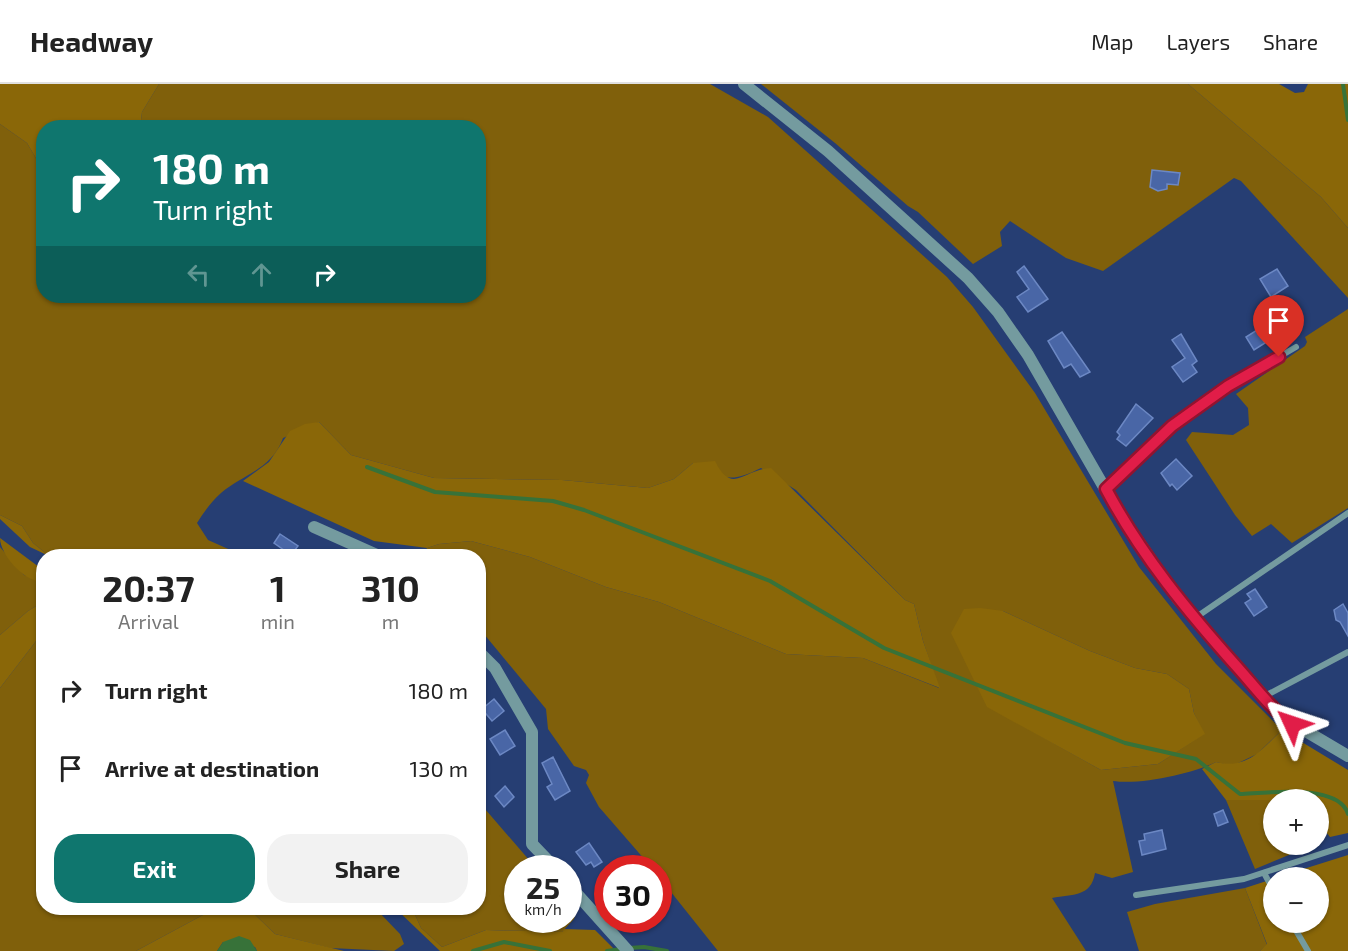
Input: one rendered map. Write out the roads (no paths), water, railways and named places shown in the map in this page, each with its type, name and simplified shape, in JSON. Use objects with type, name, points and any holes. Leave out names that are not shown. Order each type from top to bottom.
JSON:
[{"type":"street","points":[[744,84],[769,101],[828,151],[968,278],[998,312],[1028,355],[1142,549],[1194,618],[1262,697],[1292,724],[1348,756]]},
{"type":"street","points":[[314,527],[363,549]]},
{"type":"street","points":[[486,659],[495,668],[532,732],[532,844],[543,855]]},
{"type":"street","points":[[582,900],[628,951]]},
{"type":"lane","points":[[1106,489],[1172,426],[1228,386],[1296,347]]},
{"type":"lane","points":[[1194,618],[1348,513]]},
{"type":"lane","points":[[1262,697],[1348,652]]},
{"type":"lane","points":[[1282,867],[1348,845]]},
{"type":"lane","points":[[1136,895],[1244,879],[1263,873]]},
{"type":"lane","points":[[1297,933],[1308,951]]},
{"type":"waterway","points":[[1343,84],[1348,120]]},
{"type":"waterway","points":[[367,467],[435,492],[553,501],[584,510],[770,581],[884,648],[1125,743],[1196,759],[1240,794],[1283,792],[1317,794],[1342,804],[1348,814]]},
{"type":"waterway","points":[[473,951],[504,942],[550,951]]},
{"type":"waterway","points":[[629,948],[644,947],[667,951]]},
{"type":"waterway","points":[[607,951],[621,949]]}]
